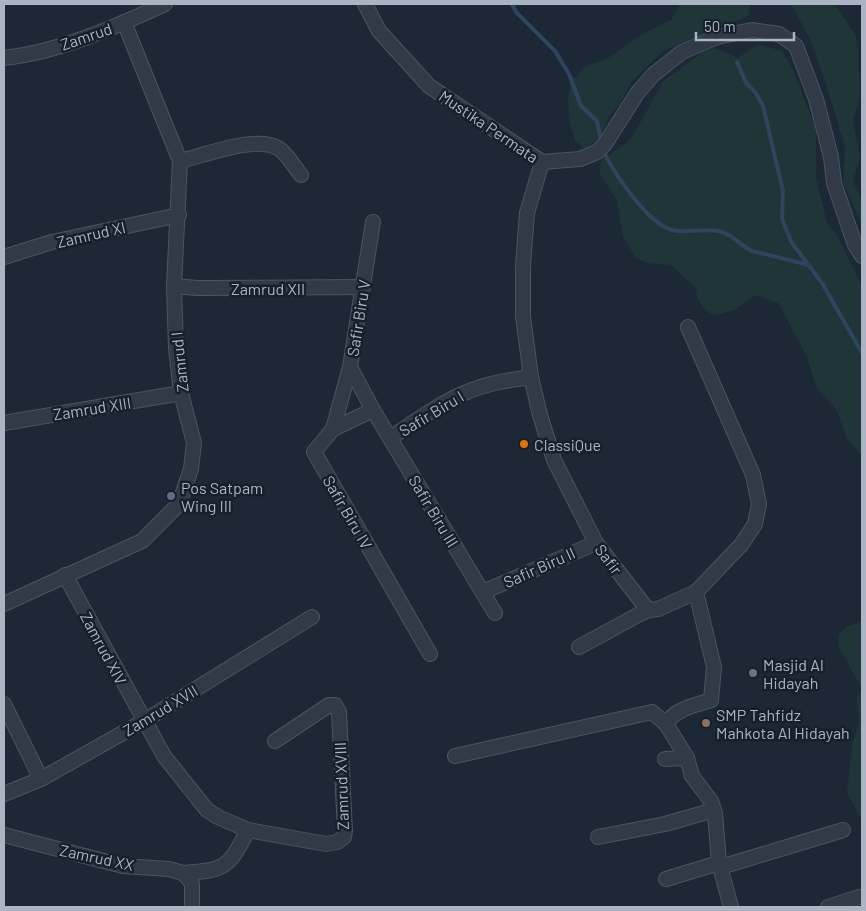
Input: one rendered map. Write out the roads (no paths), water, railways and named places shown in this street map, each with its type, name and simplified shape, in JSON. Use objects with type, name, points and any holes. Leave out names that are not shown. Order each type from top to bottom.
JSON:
[{"type":"street","name":"Zamrud","points":[[4,58],[60,45],[124,22],[165,4]]},
{"type":"street","name":"Mustika Permata","points":[[365,4],[379,31],[430,86],[542,162],[580,159],[597,152],[605,144],[638,92],[654,74],[682,52],[717,37],[752,30],[779,34],[796,46],[816,99],[831,157],[834,183],[855,245],[862,256]]},
{"type":"street","name":"Zamrud I","points":[[4,603],[142,541],[179,504],[191,470],[194,443],[181,394],[176,348],[174,286],[179,215],[180,161],[124,22]]},
{"type":"street","points":[[180,161],[246,144],[263,143],[280,149],[301,175]]},
{"type":"street","name":"Safir","points":[[542,162],[527,213],[523,266],[524,316],[532,377],[540,415],[554,460],[596,543],[648,610]]},
{"type":"street","name":"Zamrud XI","points":[[4,257],[52,242],[179,215]]},
{"type":"street","name":"Safir Biru V","points":[[372,410],[350,367],[373,222]]},
{"type":"street","name":"Zamrud XII","points":[[174,286],[197,288],[363,287]]},
{"type":"street","points":[[579,647],[648,610],[658,609],[696,592],[741,545],[755,524],[759,504],[753,475],[688,327]]},
{"type":"street","name":"Safir Biru IV","points":[[350,367],[333,429],[316,447],[314,454],[430,654]]},
{"type":"street","name":"Safir Biru I","points":[[390,438],[445,401],[467,391],[490,384],[532,377]]},
{"type":"street","name":"Zamrud XIII","points":[[4,423],[181,394]]},
{"type":"street","points":[[333,429],[372,410]]},
{"type":"street","name":"Safir Biru III","points":[[372,410],[495,613]]},
{"type":"street","name":"Safir Biru II","points":[[483,592],[596,543]]},
{"type":"street","name":"Zamrud XIV","points":[[65,575],[144,721]]},
{"type":"street","points":[[666,724],[672,715],[682,709],[711,700],[714,687],[714,667],[696,592]]},
{"type":"street","name":"Zamrud XVII","points":[[4,794],[41,778],[144,721],[312,616]]},
{"type":"street","points":[[4,704],[41,778]]},
{"type":"street","name":"Zamrud XVIII","points":[[144,721],[164,756],[207,810],[218,817],[248,830],[326,844],[337,842],[344,837],[345,831],[339,712],[335,704],[329,705],[275,741]]},
{"type":"street","points":[[455,756],[652,712],[666,724],[687,758],[692,776],[711,801],[714,810],[720,865],[731,907]]},
{"type":"street","points":[[665,759],[687,758]]},
{"type":"street","points":[[598,837],[665,824],[714,810]]},
{"type":"street","name":"Zamrud XX","points":[[4,835],[123,866],[169,869],[183,873],[215,871],[227,864],[248,830]]},
{"type":"street","points":[[666,879],[843,830]]},
{"type":"street","points":[[183,873],[192,883],[192,907]]},
{"type":"street","points":[[828,907],[860,897]]},
{"type":"waterway","points":[[512,4],[516,12],[555,51],[569,74],[581,106],[597,121],[601,141]]},
{"type":"waterway","points":[[737,62],[746,83],[755,92],[763,106],[783,191],[782,219],[792,243],[822,283],[862,353]]},
{"type":"waterway","points":[[603,150],[632,196],[652,218],[663,226],[678,231],[710,230],[722,232],[756,252],[809,265]]},
{"type":"place","name":"ClassiQue","points":[[524,444]]},
{"type":"place","name":"Pos Satpam Wing III","points":[[171,496]]},
{"type":"place","name":"Masjid Al Hidayah","points":[[753,673]]},
{"type":"place","name":"SMP Tahfidz Mahkota Al Hidayah","points":[[706,723]]}]
